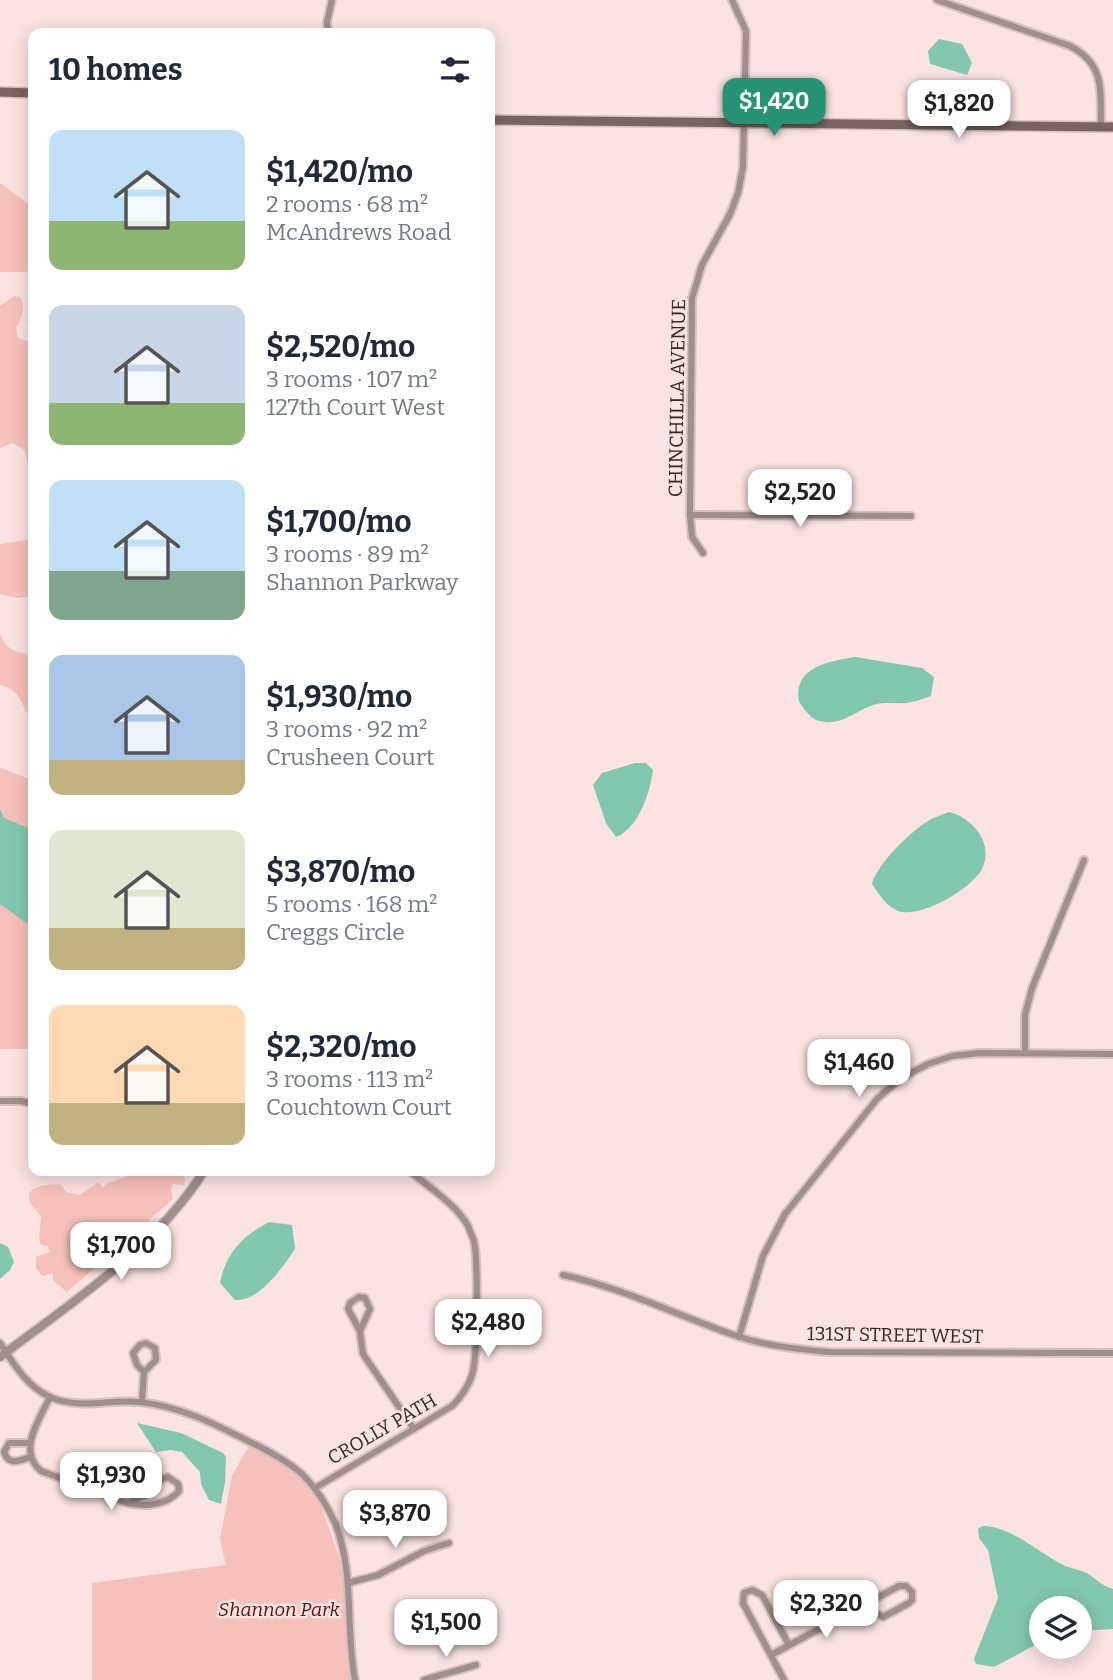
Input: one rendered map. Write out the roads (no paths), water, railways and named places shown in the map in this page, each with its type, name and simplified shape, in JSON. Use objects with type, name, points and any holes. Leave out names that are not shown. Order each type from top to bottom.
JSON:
[{"type":"main road","points":[[0,92],[28,93]]},
{"type":"main road","points":[[495,120],[1113,127]]},
{"type":"street","points":[[328,28],[331,0]]},
{"type":"street","name":"CHINCHILLA AVENUE","points":[[703,553],[692,537],[690,515],[692,298],[702,265],[730,214],[738,193],[743,167],[746,31],[732,0]]},
{"type":"street","points":[[937,0],[1070,46],[1082,53],[1093,65],[1100,79],[1101,127]]},
{"type":"street","points":[[690,515],[911,516]]},
{"type":"street","points":[[1025,1053],[1025,1015],[1032,988],[1084,860]]},
{"type":"street","points":[[739,1337],[763,1256],[785,1214],[877,1099],[901,1078],[928,1064],[952,1056],[1113,1054]]},
{"type":"street","points":[[0,1101],[28,1104]]},
{"type":"street","points":[[3,1354],[120,1265],[162,1225],[200,1176]]},
{"type":"street","name":"CROLLY PATH","points":[[315,1488],[453,1406],[472,1376],[475,1358],[476,1260],[471,1233],[462,1217],[416,1176]]},
{"type":"street","name":"131ST STREET WEST","points":[[563,1275],[604,1284],[739,1337],[784,1348],[828,1352],[1113,1353]]},
{"type":"street","points":[[360,1331],[370,1309],[365,1298],[359,1297],[349,1303],[348,1309],[360,1331],[363,1354],[414,1429]]},
{"type":"street","points":[[0,1343],[3,1354],[21,1375],[50,1397],[78,1405],[142,1402],[169,1407],[205,1419],[276,1455],[303,1475],[315,1488],[336,1526],[348,1583],[350,1647],[355,1680]]},
{"type":"street","points":[[142,1402],[144,1372],[156,1360],[155,1348],[146,1343],[133,1353],[137,1366],[144,1372]]},
{"type":"street","points":[[50,1397],[29,1443],[31,1457],[41,1471],[127,1503],[146,1505],[164,1502],[173,1497],[179,1491],[178,1484],[168,1477],[162,1479],[146,1495],[127,1503]]},
{"type":"street","points":[[29,1443],[9,1443],[4,1452],[12,1462],[31,1457]]},
{"type":"street","points":[[348,1583],[378,1575],[424,1551],[449,1543]]},
{"type":"street","points":[[771,1655],[789,1644],[899,1586],[906,1586],[912,1592],[909,1603],[883,1617],[874,1612],[869,1602]]},
{"type":"street","points":[[784,1680],[743,1603],[742,1597],[748,1591],[756,1590],[762,1595],[789,1644]]},
{"type":"street","points":[[424,1680],[476,1665]]},
{"type":"park label","name":"Shannon Park","points":[[279,1609]]}]
